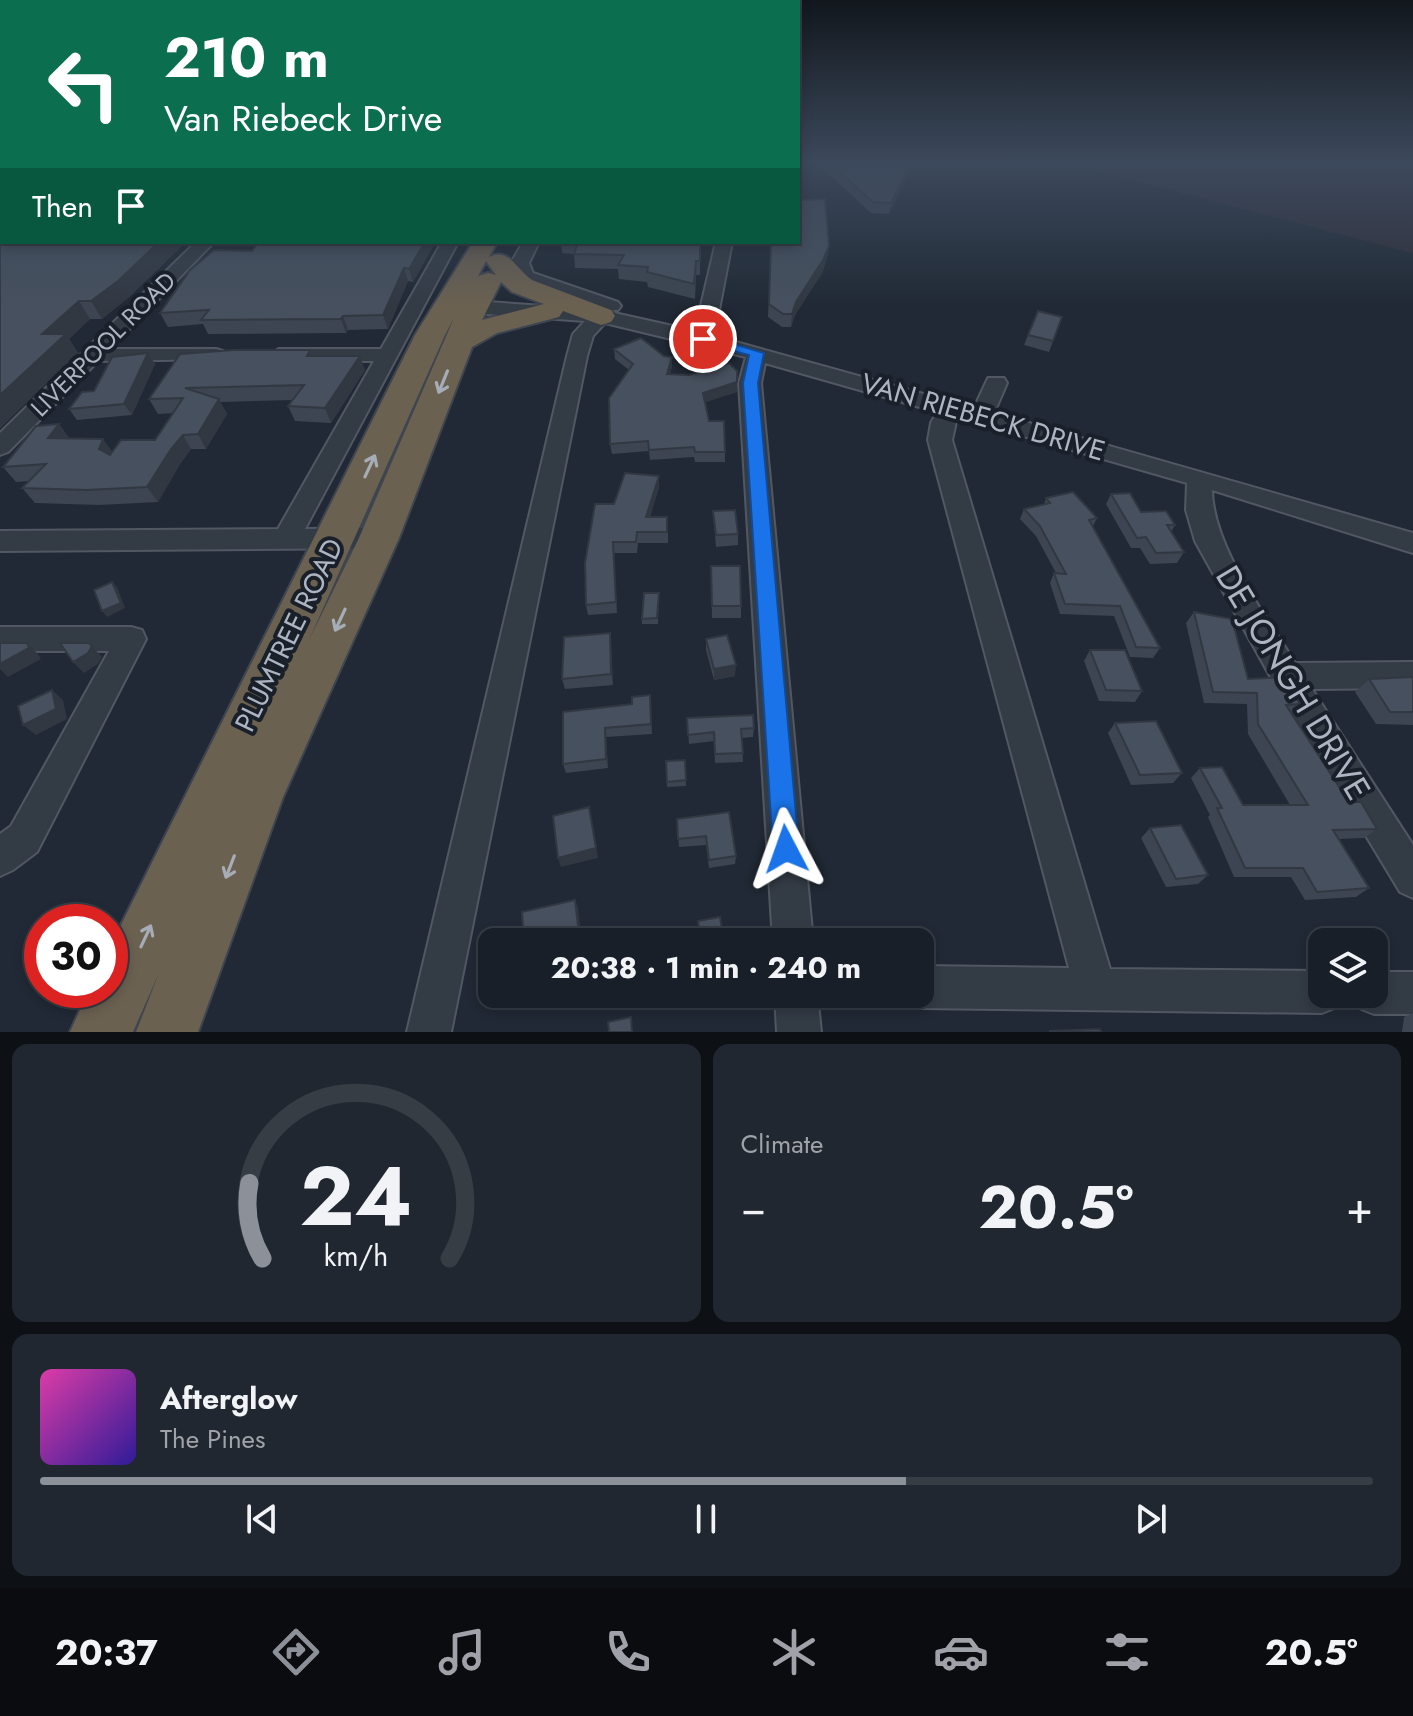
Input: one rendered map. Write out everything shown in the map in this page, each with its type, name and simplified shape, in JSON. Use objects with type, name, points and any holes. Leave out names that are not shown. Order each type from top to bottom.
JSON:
[{"type":"highway","points":[[506,247],[511,278],[522,286],[601,316]]},
{"type":"highway","name":"PLUMTREE ROAD","points":[[101,1032],[334,537],[456,317],[506,247]]},
{"type":"highway","points":[[456,317],[487,327],[549,311]]},
{"type":"highway","name":"PLUMTREE ROAD","points":[[167,1032],[258,794],[334,537]]},
{"type":"street","name":"LIVERPOOL ROAD","points":[[0,447],[204,244]]},
{"type":"street","points":[[0,541],[334,537],[388,355],[449,244]]},
{"type":"street","points":[[506,247],[520,263],[526,276],[536,282],[704,333],[724,244]]},
{"type":"street","name":"VAN RIEBECK DRIVE","points":[[549,311],[704,333],[757,353],[1199,478],[1413,543]]},
{"type":"street","points":[[429,1032],[577,356],[583,334],[601,316]]},
{"type":"street","points":[[757,353],[750,383],[792,928]]},
{"type":"street","points":[[92,355],[232,355]]},
{"type":"street","points":[[263,355],[388,355]]},
{"type":"street","points":[[996,383],[966,412],[942,423],[940,440],[1095,989]]},
{"type":"street","name":"DE JONGH DRIVE","points":[[1199,478],[1199,510],[1208,541],[1286,676],[1413,879]]},
{"type":"street","points":[[0,639],[131,639],[24,839],[0,857]]},
{"type":"street","points":[[1286,676],[1413,675]]},
{"type":"street","points":[[934,987],[1308,992]]},
{"type":"street","points":[[1388,993],[1413,993]]},
{"type":"street","points":[[797,1008],[799,1032]]},
{"type":"shaded area","points":[[1248,210],[1413,210],[1413,253]]},
{"type":"building","points":[[800,210],[826,210],[829,246],[792,314],[783,314],[769,304],[771,244],[800,244]]},
{"type":"building","points":[[0,244],[157,244],[118,281],[91,301],[79,301],[42,334],[66,334],[0,395]]},
{"type":"building","points":[[257,244],[424,244],[409,269],[404,268],[383,315],[343,316],[341,319],[201,320],[209,310],[160,313],[190,270],[214,250],[252,251]]},
{"type":"building","points":[[577,244],[700,244],[700,261],[696,261],[694,284],[647,272],[648,267],[618,265],[624,255],[574,254]]},
{"type":"building","points":[[1038,311],[1062,317],[1053,341],[1028,335]]},
{"type":"building","points":[[641,338],[664,356],[672,357],[667,374],[689,375],[729,363],[737,371],[737,382],[703,393],[709,421],[724,421],[725,452],[695,452],[694,447],[649,450],[648,441],[610,444],[609,398],[633,364],[614,349]]},
{"type":"building","points":[[310,350],[307,356],[360,356],[325,408],[288,406],[304,385],[185,388],[219,399],[198,434],[183,435],[147,487],[87,490],[22,488],[46,464],[3,467],[36,426],[59,424],[48,438],[103,439],[99,449],[110,455],[121,440],[155,440],[183,398],[149,399],[180,354]]},
{"type":"building","points":[[148,353],[124,404],[69,409],[82,392],[94,391],[112,357]]},
{"type":"building","points":[[625,473],[659,476],[646,517],[667,517],[667,532],[637,532],[636,542],[613,542],[616,602],[586,605],[585,563],[595,504],[614,504]]},
{"type":"building","points":[[1073,492],[1097,518],[1089,520],[1160,648],[1136,647],[1120,606],[1065,604],[1054,573],[1066,574],[1040,526],[1024,509],[1050,503],[1046,498]]},
{"type":"building","points":[[1130,493],[1141,512],[1166,511],[1175,525],[1167,525],[1184,552],[1156,553],[1146,537],[1137,538],[1111,494]]},
{"type":"building","points":[[735,510],[738,534],[716,535],[713,511]]},
{"type":"building","points":[[711,566],[740,566],[741,606],[712,606]]},
{"type":"building","points":[[112,582],[121,603],[102,611],[94,590]]},
{"type":"building","points":[[644,593],[659,593],[657,618],[642,619]]},
{"type":"building","points":[[1194,612],[1232,619],[1248,679],[1283,677],[1300,704],[1286,705],[1349,802],[1361,802],[1377,829],[1333,830],[1369,888],[1317,892],[1303,868],[1245,868],[1217,808],[1222,808],[1200,768],[1222,767],[1243,805],[1308,805],[1258,724],[1257,693],[1213,692]]},
{"type":"building","points":[[610,633],[611,674],[562,679],[564,637]]},
{"type":"building","points":[[727,635],[736,665],[714,669],[706,639]]},
{"type":"building","points":[[0,643],[27,643],[29,648],[0,664]]},
{"type":"building","points":[[60,643],[89,643],[92,646],[88,653],[73,662]]},
{"type":"building","points":[[1090,650],[1125,650],[1142,691],[1106,690]]},
{"type":"building","points":[[1413,677],[1413,712],[1390,712],[1369,679]]},
{"type":"building","points":[[52,690],[56,709],[23,725],[18,706]]},
{"type":"building","points":[[650,695],[651,724],[605,728],[606,759],[563,764],[563,712],[632,704],[632,697]]},
{"type":"building","points":[[753,715],[754,728],[741,729],[743,753],[715,754],[714,732],[688,735],[687,718]]},
{"type":"building","points":[[1156,721],[1182,773],[1140,775],[1115,723]]},
{"type":"building","points":[[685,760],[686,780],[667,782],[666,761]]},
{"type":"building","points":[[589,807],[596,848],[558,858],[553,816]]},
{"type":"building","points":[[729,812],[736,856],[709,860],[706,836],[678,839],[677,819]]},
{"type":"building","points":[[1181,825],[1208,875],[1176,879],[1150,828]]},
{"type":"building","points":[[575,900],[578,928],[523,928],[522,912]]},
{"type":"building","points":[[720,917],[722,928],[699,928],[698,921]]},
{"type":"building","points":[[631,1017],[632,1032],[609,1032],[608,1022]]},
{"type":"building","points":[[1100,1029],[1101,1032],[1050,1032],[1050,1031]]},
{"type":"route","points":[[703,339],[757,353],[750,383],[786,849]]}]
